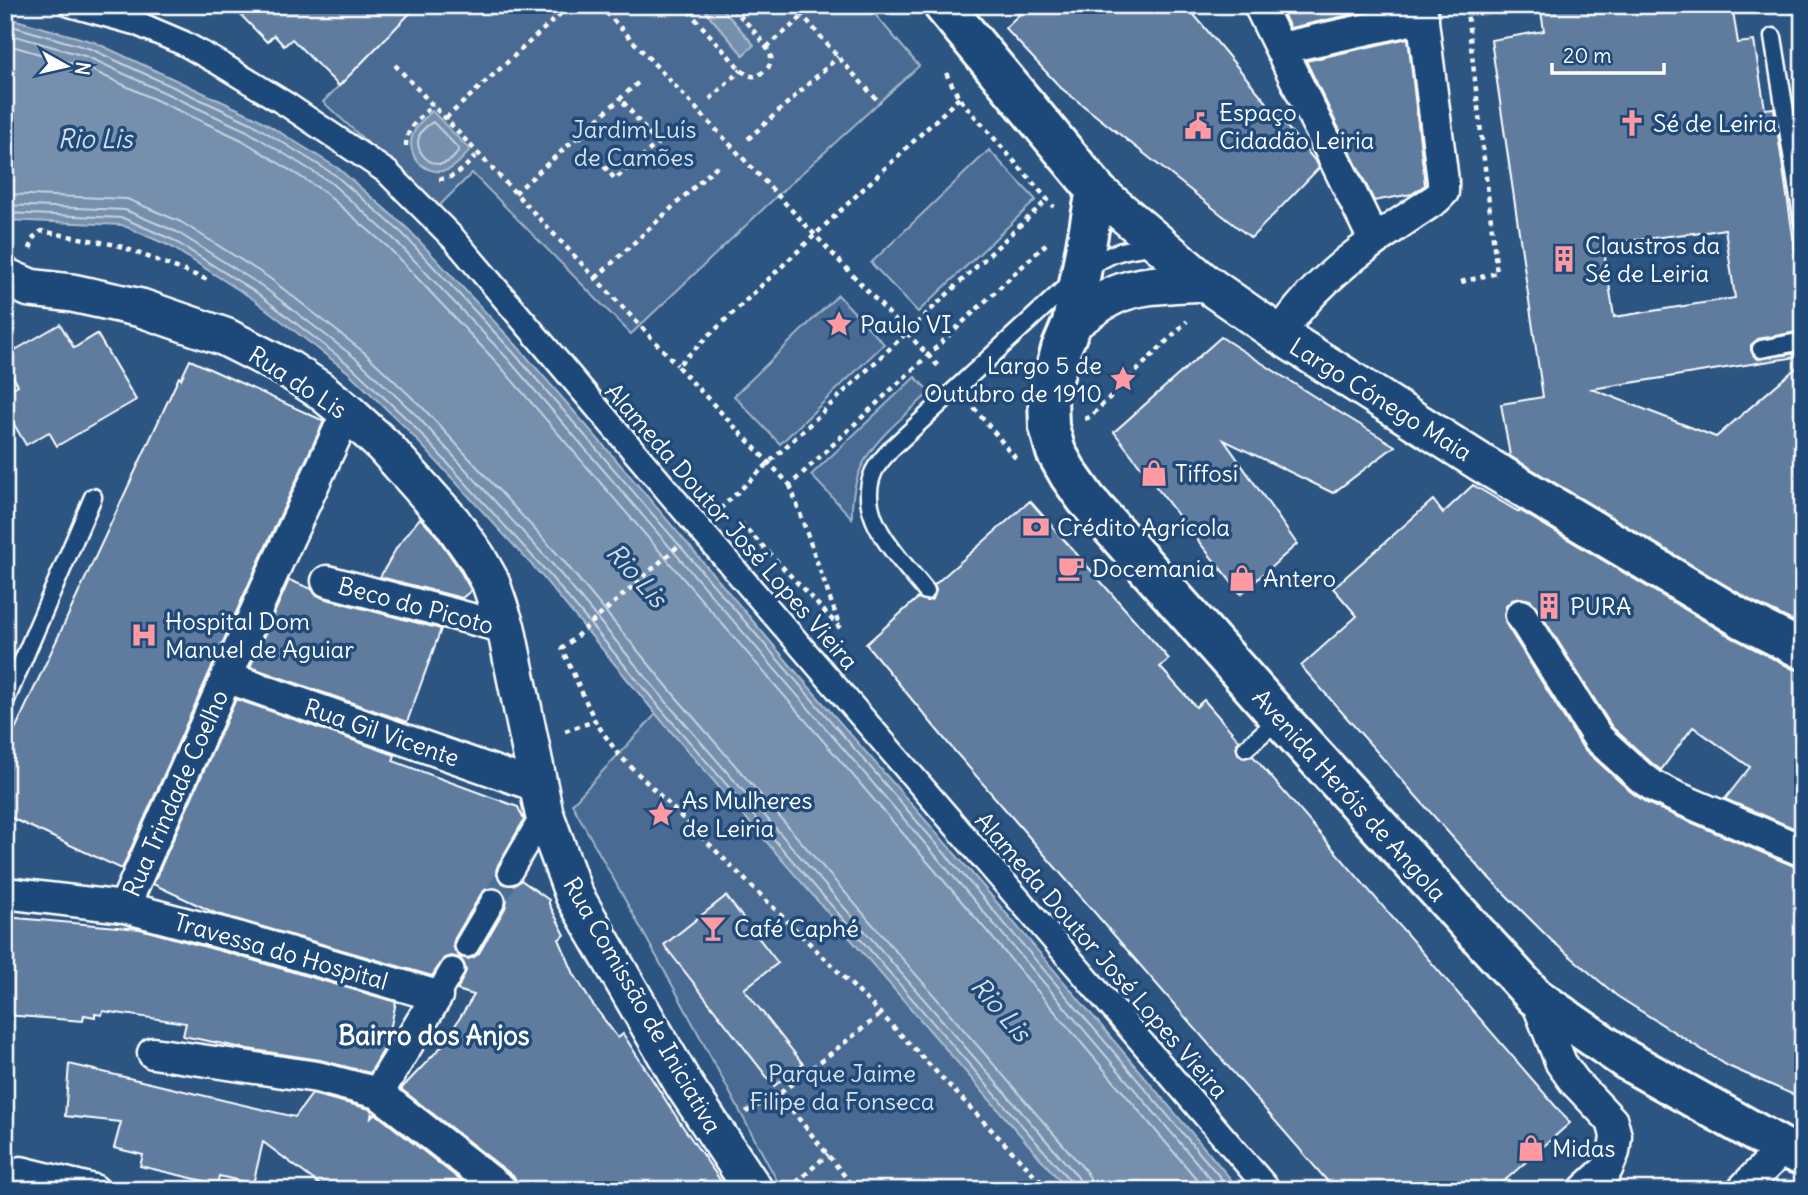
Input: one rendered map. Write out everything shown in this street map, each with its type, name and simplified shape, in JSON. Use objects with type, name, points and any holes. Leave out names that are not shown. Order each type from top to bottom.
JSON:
[{"type":"main road","points":[[943,5],[1096,190],[1072,323]]},
{"type":"main road","name":"Avenida Heróis de Angola","points":[[1072,323],[1061,349],[1048,398],[1049,427],[1056,452],[1086,499],[1280,718],[1535,997],[1626,1060],[1793,1152]]},
{"type":"street","name":"Alameda Doutor José Lopes Vieira","points":[[71,5],[136,23],[183,43],[289,106],[387,172],[454,239],[1269,1190]]},
{"type":"street","points":[[1259,5],[1374,240]]},
{"type":"street","points":[[1281,48],[1422,11]]},
{"type":"street","name":"Largo Cónego Maia","points":[[1280,335],[1290,317],[1310,294],[1374,240],[1441,196],[1443,181],[1422,11]]},
{"type":"street","points":[[1096,190],[1204,282]]},
{"type":"street","name":"Rua do Lis","points":[[18,281],[141,308],[225,337],[288,369],[320,390],[384,446],[458,530],[490,581],[506,628],[542,800]]},
{"type":"street","points":[[1072,323],[1098,304],[1134,289],[1204,282]]},
{"type":"street","name":"Largo Cónego Maia","points":[[1204,282],[1280,335],[1482,464],[1742,619],[1803,650]]},
{"type":"street","name":"Rua Trindade Coelho","points":[[124,907],[347,412]]},
{"type":"street","name":"Beco do Picoto","points":[[327,581],[506,628]]},
{"type":"street","points":[[1521,615],[1598,737],[1633,771],[1655,787],[1803,851]]},
{"type":"street","name":"Rua Gil Vicente","points":[[226,677],[542,800]]},
{"type":"street","points":[[510,872],[542,800]]},
{"type":"street","name":"Rua Comissão de Iniciativa","points":[[542,800],[574,895],[684,1085],[754,1190]]},
{"type":"street","name":"Travessa do Hospital","points":[[5,893],[124,907],[437,996]]},
{"type":"street","points":[[467,945],[493,901]]},
{"type":"street","points":[[378,1093],[452,970]]},
{"type":"street","points":[[1535,997],[1561,1063],[1574,1081],[1612,1121],[1616,1136],[1614,1152],[1607,1169],[1584,1190]]},
{"type":"street","points":[[153,1053],[317,1077],[378,1093],[502,1190]]},
{"type":"street","points":[[1742,1190],[1793,1152]]},
{"type":"street","points":[[18,1176],[94,1190]]},
{"type":"lane","points":[[1773,37],[1803,222]]},
{"type":"lane","points":[[926,592],[877,528],[871,513],[869,496],[875,470],[891,449],[1082,272],[1117,251],[1160,245]]},
{"type":"lane","points":[[1761,349],[1803,341]]},
{"type":"lane","points":[[5,702],[93,497]]},
{"type":"lane","points":[[1246,748],[1280,718]]},
{"type":"path","points":[[446,118],[570,5]]},
{"type":"path","points":[[599,5],[941,369]]},
{"type":"path","points":[[702,5],[691,14],[741,70],[755,77],[770,65],[772,57],[767,47],[730,5]]},
{"type":"path","points":[[794,5],[880,103]]},
{"type":"path","points":[[1461,282],[1497,273],[1467,11],[1488,8]]},
{"type":"path","points":[[767,47],[803,16]]},
{"type":"path","points":[[748,139],[838,57]]},
{"type":"path","points":[[395,65],[790,485],[841,628]]},
{"type":"path","points":[[942,66],[959,98],[1055,208]]},
{"type":"path","points":[[710,99],[741,70]]},
{"type":"path","points":[[515,193],[640,80]]},
{"type":"path","points":[[578,136],[615,179],[657,144],[620,98]]},
{"type":"path","points":[[677,366],[959,98]]},
{"type":"path","points":[[407,151],[405,143],[408,134],[416,121],[433,105]]},
{"type":"path","points":[[434,178],[442,180],[456,175],[478,153]]},
{"type":"path","points":[[596,278],[719,164]]},
{"type":"path","points":[[738,492],[1048,200]]},
{"type":"path","points":[[18,281],[30,245],[41,231],[117,245],[208,280]]},
{"type":"path","points":[[790,485],[1051,239]]},
{"type":"path","points":[[1081,421],[1090,417],[1191,317]]},
{"type":"path","points":[[967,399],[1020,464]]},
{"type":"path","points":[[684,541],[562,649],[594,721],[618,754],[881,1014],[1049,1190]]},
{"type":"path","points":[[564,731],[594,721]]},
{"type":"path","points":[[745,1113],[779,1094],[881,1014]]},
{"type":"path","points":[[779,1094],[856,1190]]},
{"type":"path","points":[[789,1190],[828,1154]]},
{"type":"path","points":[[1028,1190],[1040,1180]]},
{"type":"green space","name":"Jardim Luís de Camões","points":[[418,5],[867,5],[919,66],[631,334],[472,173],[438,207],[323,102]]},
{"type":"green space","points":[[989,150],[1036,200],[918,312],[871,263]]},
{"type":"green space","points":[[838,295],[884,344],[780,444],[734,396]]},
{"type":"green space","points":[[915,377],[930,392],[874,446],[857,477],[852,518],[811,475]]},
{"type":"green space","name":"Parque Jaime Filipe da Fonseca","points":[[656,714],[1068,1190],[782,1190],[572,804]]},
{"type":"water","points":[[713,5],[719,5],[754,45],[743,55],[706,12]]},
{"type":"water","name":"Rio Lis","points":[[5,17],[94,42],[255,117],[339,169],[408,229],[518,347],[624,469],[1240,1190],[1068,1190],[656,714],[541,575],[405,427],[348,372],[253,299],[170,246],[122,225],[5,220]]},
{"type":"water","points":[[432,111],[470,150],[456,165],[442,171],[421,165],[411,145],[415,129]]},
{"type":"building","points":[[231,5],[418,5],[339,86],[292,39],[284,46],[274,35],[267,42]]},
{"type":"building","name":"Espaço Cidadão Leiria","points":[[1029,5],[1186,5],[1319,168],[1251,238],[1061,88],[1005,28]]},
{"type":"building","points":[[1279,5],[1395,5],[1290,28]]},
{"type":"building","points":[[1540,5],[1732,5],[1738,43],[1754,41],[1765,109],[1774,108],[1803,303],[1803,331],[1758,339],[1751,345],[1751,350],[1758,359],[1803,352],[1803,356],[1592,389],[1716,437],[1803,362],[1803,626],[1752,601],[1510,456],[1501,404],[1543,397],[1491,40],[1544,31]],"holes":[[[1725,229],[1735,298],[1614,317],[1603,244]]]},
{"type":"building","points":[[1408,38],[1425,185],[1412,194],[1374,201],[1306,61]]},
{"type":"building","points":[[60,324],[74,348],[97,334],[136,400],[57,446],[49,432],[26,445],[5,409],[5,393],[18,385],[5,364],[5,356]]},
{"type":"building","points":[[1221,337],[1395,446],[1333,493],[1224,440],[1297,544],[1241,594],[1114,432]]},
{"type":"building","name":"Hospital Dom Manuel de Aguiar","points":[[190,360],[324,421],[122,869],[5,815],[5,751],[179,377],[181,379]]},
{"type":"building","points":[[1473,485],[1731,637],[1793,669],[1803,671],[1803,832],[1725,799],[1750,767],[1693,727],[1661,770],[1654,765],[1612,727],[1530,600],[1512,600],[1506,606],[1504,615],[1506,624],[1583,748],[1631,792],[1667,812],[1803,868],[1803,1099],[1728,1066],[1617,996],[1551,940],[1485,874],[1301,666],[1357,616],[1333,588],[1433,500],[1443,513]]},
{"type":"building","points":[[1030,501],[1169,659],[1160,667],[1196,707],[1204,700],[1239,740],[1236,745],[1238,754],[1243,758],[1253,756],[1570,1123],[1494,1190],[1335,1190],[952,748],[866,644],[918,598],[927,601],[933,599],[936,590],[934,585]]},
{"type":"building","points":[[420,518],[436,535],[471,590],[462,598],[380,577],[397,547]]},
{"type":"building","points":[[289,580],[312,589],[323,598],[441,629],[407,722],[250,667]]},
{"type":"building","points":[[236,699],[395,755],[393,761],[518,807],[524,820],[498,865],[498,878],[502,884],[509,886],[521,880],[549,900],[565,935],[559,939],[574,974],[591,1002],[618,1038],[623,1034],[727,1190],[519,1190],[513,1176],[401,1089],[443,1045],[474,995],[457,990],[466,971],[460,958],[444,958],[432,976],[215,913],[153,884]],"holes":[[[492,887],[499,889],[507,900],[505,908],[479,953],[468,959],[461,957],[455,951],[455,938],[481,894]]]},
{"type":"building","points":[[726,896],[778,963],[744,989],[803,1064],[774,1086],[664,945]]},
{"type":"building","points":[[5,917],[140,929],[396,1002],[387,1044],[370,1073],[320,1060],[183,1036],[186,1023],[103,1011],[102,1015],[95,1014],[95,1017],[84,1015],[83,1021],[5,1015]]},
{"type":"building","points":[[69,1064],[295,1117],[312,1094],[370,1109],[371,1117],[375,1113],[473,1190],[327,1190],[263,1142],[253,1184],[219,1176],[217,1184],[140,1166],[143,1155],[114,1148],[121,1122],[65,1116]]},
{"type":"tunnel","points":[[493,901],[510,872]]},
{"type":"place","name":"Sé de Leiria","points":[[1632,123]]},
{"type":"place","name":"Espaço Cidadão Leiria","points":[[1198,126]]},
{"type":"place","name":"Claustros da Sé de Leiria","points":[[1564,259]]},
{"type":"place","name":"Paulo VI","points":[[839,324]]},
{"type":"place","name":"Largo 5 de Outubro de 1910","points":[[1123,379]]},
{"type":"place","name":"Tiffosi","points":[[1154,473]]},
{"type":"place","name":"Crédito Agrícola","points":[[1036,527]]},
{"type":"place","name":"Docemania","points":[[1071,568]]},
{"type":"place","name":"Antero","points":[[1242,578]]},
{"type":"place","name":"PURA","points":[[1549,606]]},
{"type":"place","name":"Hospital Dom Manuel de Aguiar","points":[[144,635]]},
{"type":"place","name":"As Mulheres de Leiria","points":[[661,814]]},
{"type":"place","name":"Café Caphé","points":[[713,928]]},
{"type":"place","name":"Midas","points":[[1531,1148]]},
{"type":"district","name":"Bairro dos Anjos","points":[[434,1035]]}]
